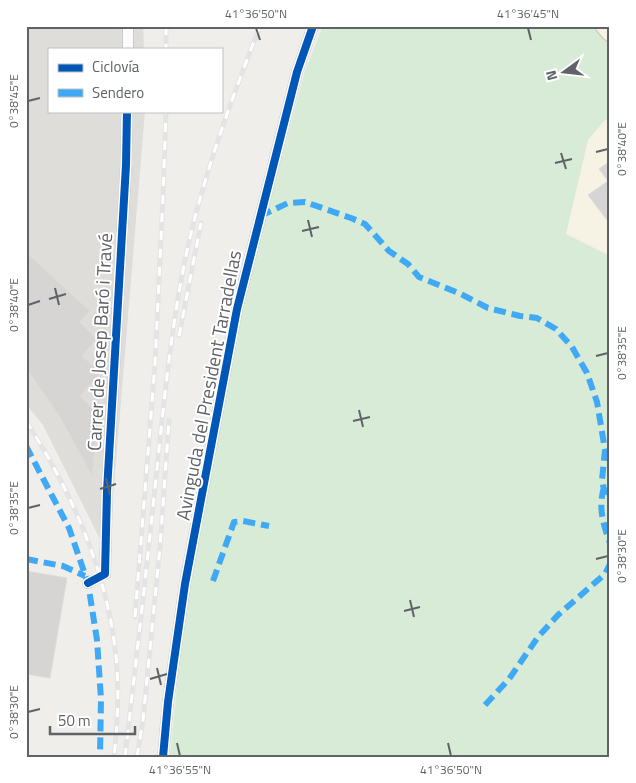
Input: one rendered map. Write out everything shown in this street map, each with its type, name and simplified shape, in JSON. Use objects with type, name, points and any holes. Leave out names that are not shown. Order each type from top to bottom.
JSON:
[{"type":"main road","points":[[604,26],[610,33]]},
{"type":"street","points":[[128,26],[128,48]]},
{"type":"street","name":"Avinguda del President Tarradellas","points":[[163,757],[168,702],[185,584],[237,309],[297,72],[313,26]]},
{"type":"street","name":"Carrer de Josep Baró i Travé","points":[[105,574],[126,165],[127,112]]},
{"type":"shaded area","points":[[26,26],[143,26],[144,48],[48,48],[48,112],[145,112],[109,546],[100,539],[43,425],[26,404]]},
{"type":"shaded area","points":[[610,118],[610,256],[566,234],[588,140],[604,121]]},
{"type":"green space","points":[[323,26],[594,26],[610,45],[610,118],[604,121],[588,140],[566,234],[610,256],[610,757],[170,757],[182,633],[194,555],[242,305],[305,71]]},
{"type":"building","points":[[610,161],[610,224],[588,195],[608,181],[599,169]]},
{"type":"building","points":[[26,252],[90,311],[80,322],[97,339],[82,356],[101,373],[80,396],[98,413],[91,420],[97,428],[92,476],[60,417],[26,368]]},
{"type":"building","points":[[26,571],[67,578],[50,678],[26,674]]},
{"type":"railway","points":[[166,26],[166,48]]},
{"type":"railway","points":[[125,757],[176,308],[188,246],[211,162],[229,107],[260,26]]},
{"type":"railway","points":[[135,617],[155,364],[166,112]]},
{"type":"railway","points":[[179,336],[201,223]]},
{"type":"railway","points":[[137,757],[143,720],[160,547],[169,420]]},
{"type":"railway","points":[[26,421],[60,479],[74,509],[98,571],[107,604],[118,680],[114,757]]},
{"type":"marked path","points":[[260,216],[288,203],[305,202],[351,218],[365,224],[389,251],[408,264],[419,277],[461,294],[488,308],[537,318],[556,329],[572,347],[587,373],[597,402],[605,450],[602,480],[604,490],[610,494]]},
{"type":"marked path","points":[[26,446],[69,528],[88,583],[97,640],[101,699],[100,757]]},
{"type":"marked path","points":[[604,487],[601,502],[602,515],[610,543]]},
{"type":"marked path","points":[[213,581],[234,522],[243,521],[269,526]]},
{"type":"marked path","points":[[26,559],[63,566],[85,576]]},
{"type":"marked path","points":[[485,705],[509,679],[538,637],[558,615],[605,574],[610,564]]},
{"type":"cycle path","points":[[163,757],[168,702],[185,584],[237,309],[297,72],[313,26]]},
{"type":"cycle path","points":[[88,583],[105,574],[107,491],[126,165],[127,112]]}]
